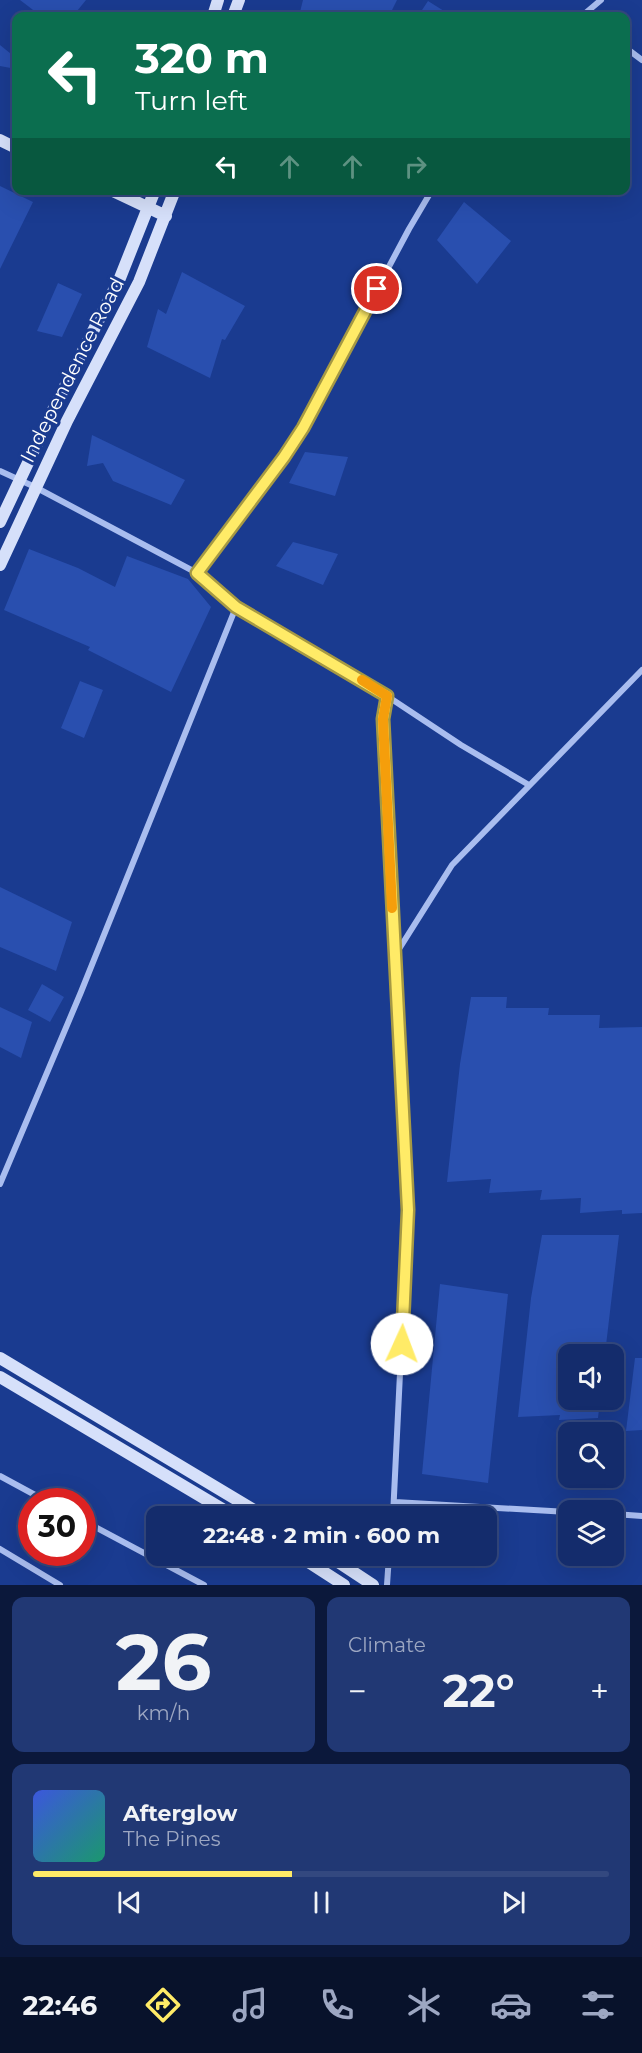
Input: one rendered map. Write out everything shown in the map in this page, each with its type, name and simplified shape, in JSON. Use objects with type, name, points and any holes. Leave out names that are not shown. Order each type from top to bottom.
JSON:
[{"type":"main road","points":[[122,195],[166,216]]},
{"type":"main road","name":"Independence Road","points":[[0,522],[120,278],[153,195]]},
{"type":"main road","name":"Independence Road","points":[[0,565],[35,487],[139,282],[173,195]]},
{"type":"main road","points":[[0,1358],[247,1506]]},
{"type":"main road","points":[[0,1377],[217,1506]]},
{"type":"main road","points":[[135,1458],[143,1443]]},
{"type":"main road","points":[[315,1566],[344,1585]]},
{"type":"main road","points":[[344,1566],[373,1585]]},
{"type":"street","points":[[588,12],[601,0]]},
{"type":"street","points":[[197,573],[303,428],[429,195]]},
{"type":"street","points":[[0,471],[35,487],[197,573],[236,607],[387,696],[461,745],[529,785]]},
{"type":"street","points":[[0,1184],[81,992],[236,607]]},
{"type":"street","points":[[394,957],[452,865],[642,670]]},
{"type":"street","points":[[387,696],[383,719],[408,1210],[394,1506]]},
{"type":"street","points":[[0,1476],[22,1488]]},
{"type":"street","points":[[395,1502],[558,1511]]},
{"type":"street","points":[[624,1515],[642,1516]]},
{"type":"street","points":[[96,1527],[204,1585]]},
{"type":"street","points":[[0,1549],[60,1585]]},
{"type":"street","points":[[387,1585],[388,1566]]},
{"type":"building","points":[[20,0],[86,0],[76,12],[36,12]]},
{"type":"building","points":[[303,0],[397,0],[391,12],[300,12]]},
{"type":"building","points":[[428,1],[446,12],[421,12]]},
{"type":"building","points":[[0,45],[12,55],[12,68],[0,66]]},
{"type":"building","points":[[0,186],[12,192],[12,195],[19,195],[33,202],[0,269]]},
{"type":"building","points":[[464,202],[511,241],[477,284],[437,240]]},
{"type":"building","points":[[182,272],[245,306],[225,340],[222,339],[210,378],[147,347],[158,309],[166,314]]},
{"type":"building","points":[[58,283],[82,294],[62,337],[37,331]]},
{"type":"building","points":[[92,435],[185,480],[171,505],[113,481],[103,463],[87,466]]},
{"type":"building","points":[[305,452],[348,457],[335,496],[289,483]]},
{"type":"building","points":[[293,542],[338,554],[323,585],[276,566]]},
{"type":"building","points":[[29,549],[78,568],[115,587],[127,556],[188,579],[211,607],[171,692],[88,650],[90,647],[4,610]]},
{"type":"building","points":[[80,681],[103,690],[84,738],[61,728]]},
{"type":"building","points":[[0,887],[72,922],[56,971],[0,947]]},
{"type":"building","points":[[42,984],[64,997],[50,1022],[28,1010]]},
{"type":"building","points":[[471,997],[507,997],[506,1008],[549,1008],[548,1015],[600,1015],[599,1028],[642,1027],[642,1213],[622,1214],[622,1210],[580,1213],[581,1198],[540,1200],[542,1190],[489,1193],[491,1179],[447,1182],[460,1064]]},
{"type":"building","points":[[0,1007],[32,1022],[21,1058],[0,1047]]},
{"type":"building","points":[[542,1235],[619,1235],[606,1344],[558,1344],[558,1410],[599,1410],[598,1418],[559,1420],[560,1415],[518,1417],[531,1298]]},
{"type":"building","points":[[440,1284],[508,1294],[488,1483],[422,1474]]},
{"type":"building","points":[[635,1358],[642,1358],[642,1430],[626,1431]]},
{"type":"slow traffic","points":[[362,680],[387,696],[383,719],[392,908]]},
{"type":"route","points":[[377,289],[303,428],[197,573],[236,607],[387,696],[383,719],[408,1210],[402,1344]]}]
